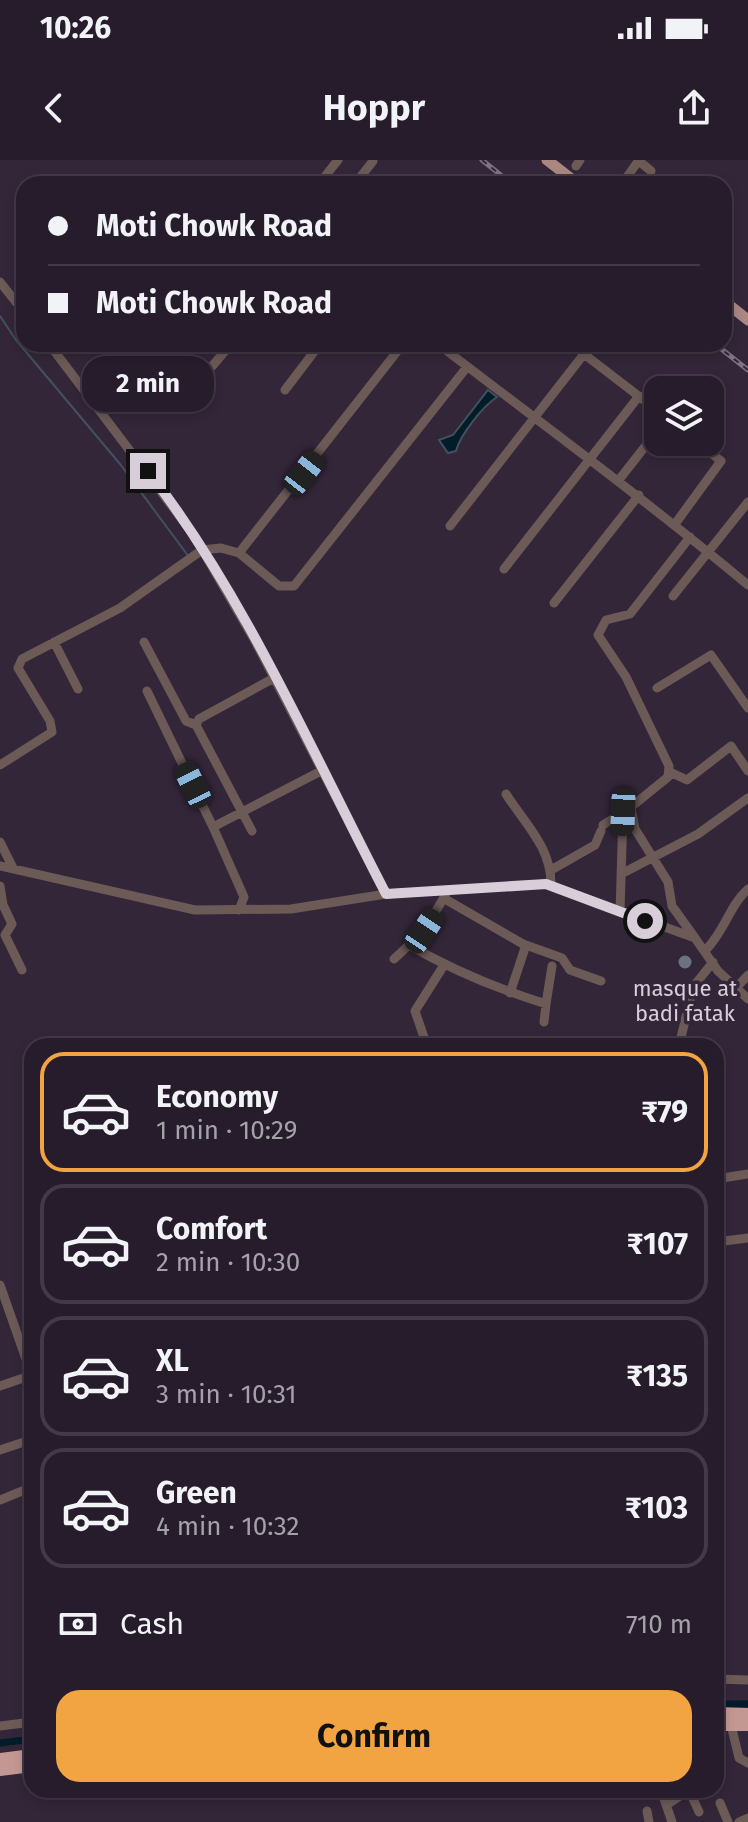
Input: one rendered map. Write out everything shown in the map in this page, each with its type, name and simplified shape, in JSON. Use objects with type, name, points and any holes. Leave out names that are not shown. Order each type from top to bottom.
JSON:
[{"type":"highway","points":[[724,1713],[748,1714]]},
{"type":"highway","points":[[724,1725],[748,1725]]},
{"type":"highway","points":[[0,1759],[24,1756]]},
{"type":"highway","points":[[0,1770],[24,1767]]},
{"type":"main road","points":[[547,160],[568,176]]},
{"type":"main road","points":[[732,307],[748,320]]},
{"type":"street","points":[[325,176],[338,160]]},
{"type":"street","points":[[639,160],[651,171]]},
{"type":"street","points":[[0,282],[16,302]]},
{"type":"street","points":[[55,352],[166,494],[202,550],[274,678],[386,894]]},
{"type":"street","points":[[208,371],[224,352]]},
{"type":"street","points":[[285,390],[314,352]]},
{"type":"street","points":[[239,553],[397,352]]},
{"type":"street","points":[[448,352],[588,461],[639,495],[748,585]]},
{"type":"street","points":[[450,526],[584,354],[644,400]]},
{"type":"street","points":[[0,765],[52,732],[50,721],[18,668],[22,659],[120,608],[202,550],[221,548],[239,553],[279,586],[294,586],[467,367]]},
{"type":"street","points":[[504,569],[639,396]]},
{"type":"street","points":[[618,481],[644,448]]},
{"type":"street","points":[[675,524],[721,461],[715,456]]},
{"type":"street","points":[[554,603],[639,495]]},
{"type":"street","points":[[673,596],[748,502]]},
{"type":"street","points":[[690,537],[630,614],[606,620],[598,635],[626,677],[670,772],[687,780],[731,746],[748,771]]},
{"type":"street","points":[[54,642],[78,689]]},
{"type":"street","points":[[144,642],[186,721],[196,725],[252,831]]},
{"type":"street","points":[[657,688],[711,655],[748,708]]},
{"type":"street","points":[[196,725],[199,719],[274,678]]},
{"type":"street","points":[[147,691],[244,897],[239,910]]},
{"type":"street","points":[[213,827],[321,771]]},
{"type":"street","points":[[551,870],[595,845],[602,828],[670,772]]},
{"type":"street","points":[[506,794],[526,825],[537,833],[551,870],[551,886]]},
{"type":"street","points":[[621,874],[698,834],[746,804]]},
{"type":"street","points":[[627,809],[635,829],[668,882],[672,906],[713,962],[748,999]]},
{"type":"street","points":[[620,912],[627,809]]},
{"type":"street","points":[[0,842],[13,868]]},
{"type":"street","points":[[0,866],[195,910],[291,909],[386,894],[446,894],[551,886],[695,938]]},
{"type":"street","points":[[0,886],[3,905],[12,924],[5,935],[22,970]]},
{"type":"street","points":[[706,950],[723,933],[735,904],[748,889]]},
{"type":"street","points":[[446,894],[526,945],[562,958],[570,970],[601,981]]},
{"type":"street","points":[[394,959],[424,931],[446,894]]},
{"type":"street","points":[[409,945],[444,965],[510,993],[546,1004]]},
{"type":"street","points":[[510,993],[526,945]]},
{"type":"street","points":[[681,1038],[693,987],[713,962]]},
{"type":"street","points":[[424,1038],[415,1011],[444,965]]},
{"type":"street","points":[[544,1022],[552,966]]},
{"type":"street","points":[[736,988],[748,975]]},
{"type":"street","points":[[724,1178],[748,1174]]},
{"type":"street","points":[[724,1241],[748,1238]]},
{"type":"street","points":[[0,1285],[5,1311],[24,1357]]},
{"type":"street","points":[[0,1386],[24,1378]]},
{"type":"street","points":[[0,1450],[24,1442]]},
{"type":"street","points":[[0,1500],[24,1490]]},
{"type":"street","points":[[724,1679],[748,1680]]},
{"type":"street","points":[[0,1726],[24,1723]]},
{"type":"street","points":[[731,1725],[739,1758],[748,1763]]},
{"type":"street","points":[[665,1798],[672,1822]]},
{"type":"street","points":[[668,1804],[678,1798]]},
{"type":"street","points":[[692,1798],[699,1812]]},
{"type":"street","points":[[720,1803],[728,1822]]},
{"type":"street","points":[[647,1811],[649,1822]]},
{"type":"street","points":[[739,1822],[748,1818]]},
{"type":"water","points":[[488,390],[497,397],[473,421],[456,451],[448,453],[439,440],[453,435]]},
{"type":"waterway","points":[[0,316],[16,340]]},
{"type":"waterway","points":[[26,352],[120,464],[189,557]]},
{"type":"waterway","points":[[724,1704],[748,1704]]},
{"type":"waterway","points":[[0,1743],[24,1740]]},
{"type":"railway","points":[[482,160],[502,176]]},
{"type":"railway","points":[[725,352],[748,370]]},
{"type":"place","name":"masque at badi fatak","points":[[685,962]]},
{"type":"route","points":[[148,471],[193,534],[255,641],[386,894],[546,884],[645,921]]}]
